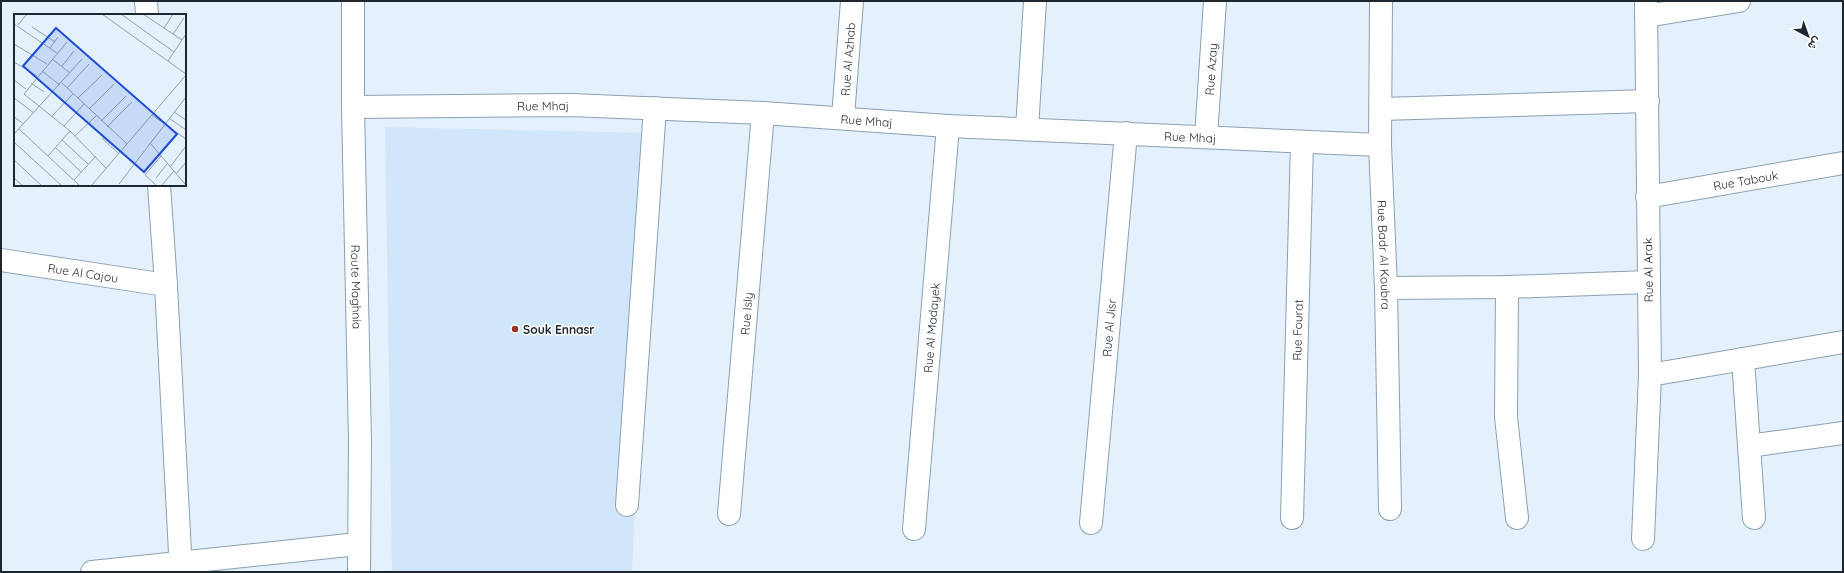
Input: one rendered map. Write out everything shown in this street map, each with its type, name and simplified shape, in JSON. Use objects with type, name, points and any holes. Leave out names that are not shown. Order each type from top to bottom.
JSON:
[{"type":"street","points":[[146,1],[147,14]]},
{"type":"street","name":"Route Maghnia","points":[[353,1],[353,107],[360,441],[358,544],[359,572]]},
{"type":"street","name":"Rue Al Azhab","points":[[843,118],[852,1]]},
{"type":"street","points":[[1028,129],[1035,1]]},
{"type":"street","name":"Rue Azay","points":[[1206,137],[1215,1]]},
{"type":"street","name":"Rue Badr Al Koubra","points":[[1381,1],[1380,146],[1386,288],[1390,509]]},
{"type":"street","points":[[1646,9],[1739,1]]},
{"type":"street","name":"Rue Al Arak","points":[[1644,539],[1650,375],[1646,9]]},
{"type":"street","points":[[1381,110],[1648,101]]},
{"type":"street","name":"Rue Mhaj","points":[[353,107],[563,105],[655,108],[763,113],[948,126],[1126,133],[1380,146]]},
{"type":"street","points":[[627,505],[655,108]]},
{"type":"street","name":"Rue Isly","points":[[729,514],[763,113]]},
{"type":"street","name":"Rue Al Madayek","points":[[914,529],[948,126]]},
{"type":"street","name":"Rue Al Jisr","points":[[1091,523],[1126,133]]},
{"type":"street","name":"Rue Fourat","points":[[1292,518],[1302,143]]},
{"type":"street","name":"Rue Tabouk","points":[[1647,197],[1843,163]]},
{"type":"street","points":[[159,186],[166,284],[181,567]]},
{"type":"street","name":"Rue Al Cajou","points":[[1,260],[166,284]]},
{"type":"street","points":[[1386,288],[1507,287],[1648,282]]},
{"type":"street","points":[[1507,287],[1506,417],[1517,518]]},
{"type":"street","points":[[1650,375],[1843,342]]},
{"type":"street","points":[[1743,359],[1754,518]]},
{"type":"street","points":[[1749,446],[1843,434]]},
{"type":"street","points":[[92,572],[181,567],[358,544]]},
{"type":"shaded area","name":"Souk Ennasr","points":[[385,127],[651,133],[632,572],[392,572]]},
{"type":"place","name":"Souk Ennasr","points":[[515,329]]}]
